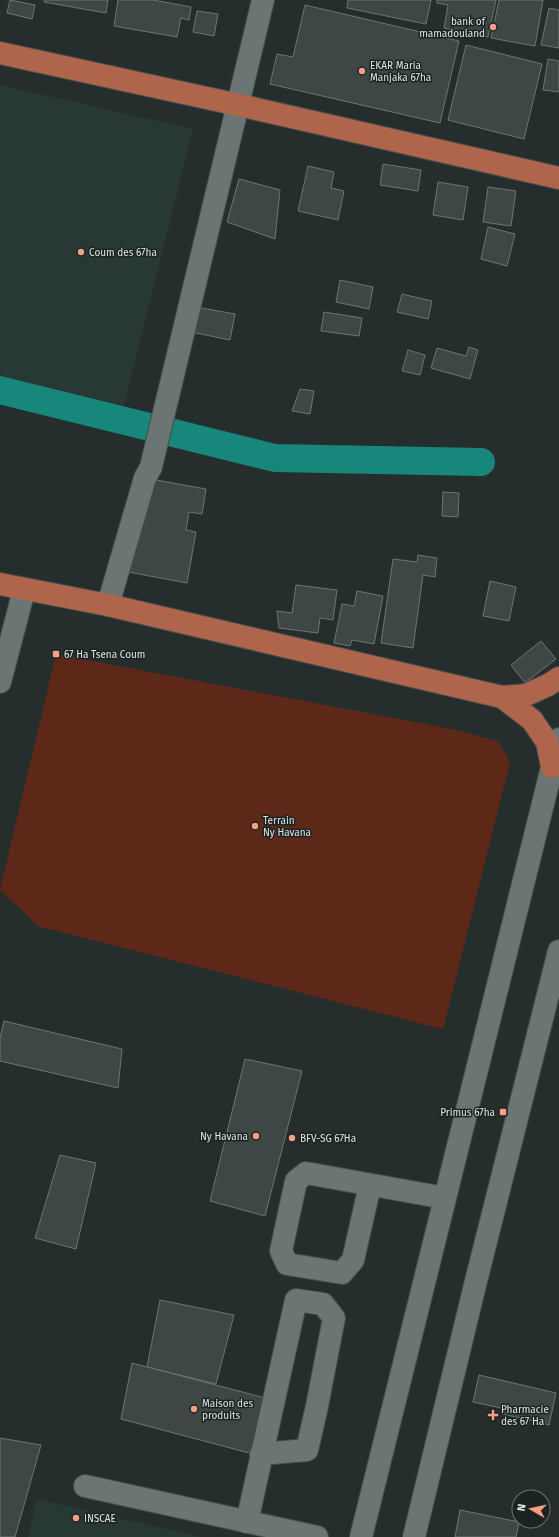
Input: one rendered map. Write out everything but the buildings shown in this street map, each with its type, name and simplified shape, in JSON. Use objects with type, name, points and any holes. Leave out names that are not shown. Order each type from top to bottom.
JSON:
[{"type":"main road","points":[[0,53],[239,105],[559,178]]},
{"type":"main road","points":[[0,584],[24,590],[108,605],[502,697],[526,695],[559,678]]},
{"type":"main road","points":[[502,697],[532,720],[547,742],[552,767]]},
{"type":"street","points":[[108,605],[145,478],[151,467],[263,0]]},
{"type":"street","points":[[0,682],[24,590]]},
{"type":"street","points":[[361,1537],[559,739]]},
{"type":"street","points":[[414,1537],[475,1285],[559,951]]},
{"type":"street","points":[[370,1184],[353,1260],[342,1273],[287,1264],[281,1251],[296,1181],[306,1173],[370,1184],[445,1198]]},
{"type":"street","points":[[247,1522],[261,1454],[296,1300],[323,1304],[334,1318],[307,1450],[261,1454]]},
{"type":"street","points":[[85,1486],[318,1537]]},
{"type":"shaded area","name":"Coum des 67ha","points":[[0,85],[193,129],[124,406],[0,375]]},
{"type":"shaded area","name":"Terrain Ny Havana","points":[[56,654],[452,729],[498,741],[510,762],[443,1029],[38,926],[0,890]]},
{"type":"shaded area","name":"INSCAE","points":[[37,1499],[201,1537],[28,1537]]},
{"type":"waterway","points":[[0,390],[275,458],[481,462]]},
{"type":"place","name":"bank of mamadouland","points":[[493,27]]},
{"type":"place","name":"EKAR Maria Manjaka 67ha","points":[[362,71]]},
{"type":"place","name":"Coum des 67ha","points":[[81,252]]},
{"type":"place","name":"67 Ha Tsena Coum","points":[[56,654]]},
{"type":"place","name":"Terrain Ny Havana","points":[[255,826]]},
{"type":"place","name":"Primus 67ha","points":[[503,1112]]},
{"type":"place","name":"Ny Havana","points":[[256,1136]]},
{"type":"place","name":"BFV-SG 67Ha","points":[[292,1138]]},
{"type":"place","name":"Maison des produits","points":[[194,1409]]},
{"type":"place","name":"Pharmacie des 67 Ha","points":[[493,1415]]},
{"type":"place","name":"INSCAE","points":[[76,1518]]}]
